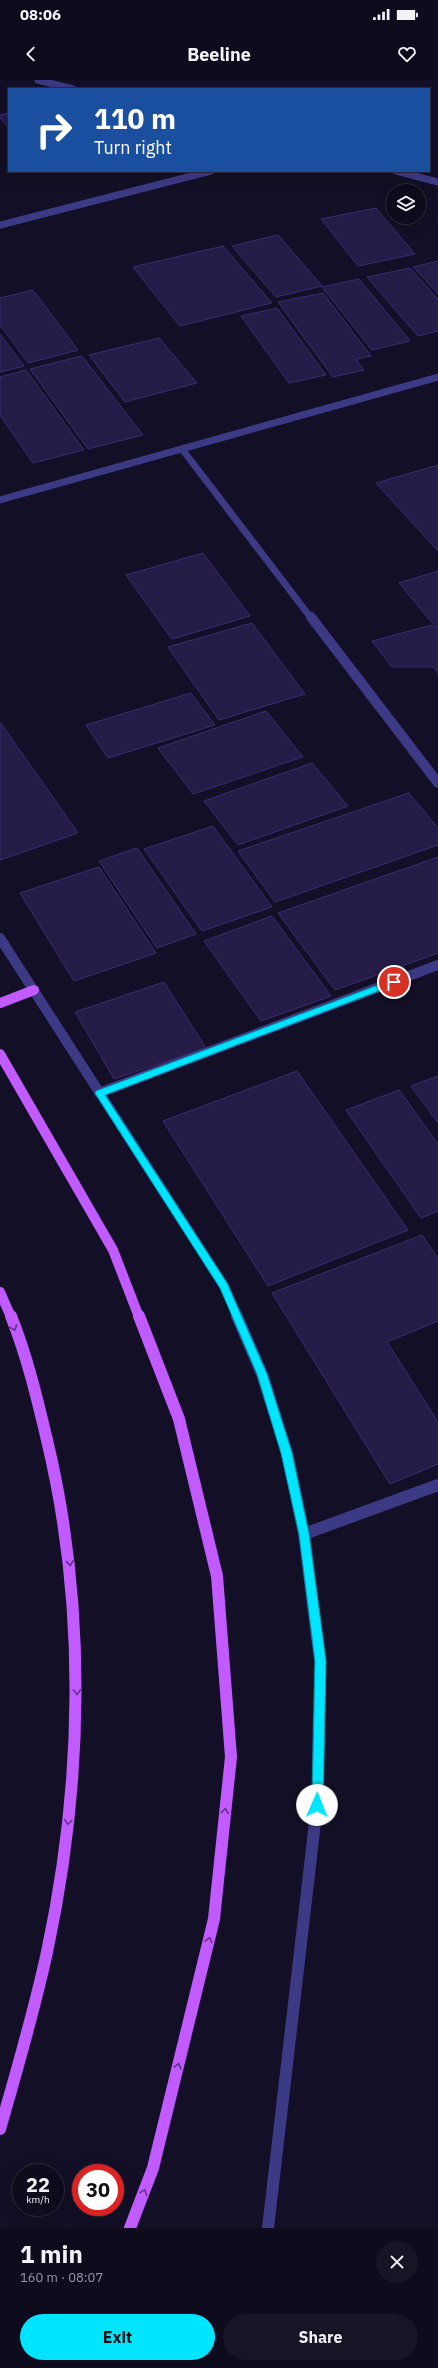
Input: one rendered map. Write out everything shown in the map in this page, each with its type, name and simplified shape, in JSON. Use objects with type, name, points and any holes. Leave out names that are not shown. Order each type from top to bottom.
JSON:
[{"type":"main road","points":[[0,1003],[34,990]]},
{"type":"main road","points":[[0,1054],[113,1250],[179,1419],[217,1576],[231,1757],[214,1919],[153,2168],[130,2228]]},
{"type":"main road","points":[[0,1292],[28,1366],[50,1442],[66,1524],[75,1610],[77,1703],[71,1802],[57,1905],[33,2014],[0,2129]]},
{"type":"street","points":[[38,80],[69,88]]},
{"type":"street","points":[[0,225],[207,172]]},
{"type":"street","points":[[400,172],[438,182]]},
{"type":"street","points":[[0,500],[438,377]]},
{"type":"street","points":[[182,449],[438,783]]},
{"type":"street","points":[[0,938],[224,1286],[262,1374],[286,1453],[304,1534],[320,1661],[317,1805],[268,2228]]},
{"type":"street","points":[[99,1093],[438,965]]},
{"type":"street","points":[[304,1534],[438,1485]]},
{"type":"building","points":[[8,113],[8,127],[0,118],[0,115]]},
{"type":"building","points":[[376,208],[386,220],[386,224],[390,224],[415,254],[358,266],[321,219]]},
{"type":"building","points":[[278,235],[322,286],[276,297],[232,246]]},
{"type":"building","points":[[223,246],[272,303],[180,326],[133,267]]},
{"type":"building","points":[[438,261],[438,294],[413,267]]},
{"type":"building","points":[[410,268],[438,299],[438,331],[418,336],[367,277]]},
{"type":"building","points":[[359,279],[410,341],[372,350],[322,287]]},
{"type":"building","points":[[33,290],[78,350],[28,363],[0,325],[0,298]]},
{"type":"building","points":[[323,293],[371,356],[356,359],[364,370],[333,377],[278,302]]},
{"type":"building","points":[[277,308],[326,375],[289,383],[241,316]]},
{"type":"building","points":[[0,334],[24,366],[0,372]]},
{"type":"building","points":[[159,338],[197,383],[125,402],[89,355]]},
{"type":"building","points":[[82,356],[143,435],[88,449],[30,369]]},
{"type":"building","points":[[26,370],[84,450],[33,463],[0,415],[0,377]]},
{"type":"building","points":[[438,465],[438,551],[376,483]]},
{"type":"building","points":[[203,553],[250,616],[172,639],[126,575]]},
{"type":"building","points":[[438,571],[438,630],[399,583]]},
{"type":"building","points":[[252,623],[305,694],[219,720],[168,647]]},
{"type":"building","points":[[432,625],[438,633],[438,673],[434,667],[392,667],[372,641]]},
{"type":"building","points":[[191,693],[215,725],[108,758],[86,725]]},
{"type":"building","points":[[266,711],[303,757],[193,794],[158,748]]},
{"type":"building","points":[[0,722],[78,833],[0,860]]},
{"type":"building","points":[[312,763],[348,806],[238,845],[204,801]]},
{"type":"building","points":[[409,793],[438,828],[438,845],[275,902],[238,851]]},
{"type":"building","points":[[213,826],[272,907],[202,931],[144,849]]},
{"type":"building","points":[[137,848],[196,934],[157,948],[99,861]]},
{"type":"building","points":[[438,857],[438,953],[335,990],[278,913]]},
{"type":"building","points":[[99,867],[156,953],[74,981],[20,893]]},
{"type":"building","points":[[272,916],[331,996],[261,1021],[204,941]]},
{"type":"building","points":[[164,982],[206,1048],[114,1079],[75,1012]]},
{"type":"building","points":[[297,1071],[408,1230],[268,1286],[163,1121]]},
{"type":"building","points":[[438,1076],[438,1123],[411,1086]]},
{"type":"building","points":[[399,1090],[438,1144],[438,1211],[421,1218],[346,1110]]},
{"type":"building","points":[[422,1235],[438,1258],[438,1321],[387,1342],[438,1422],[438,1464],[390,1484],[272,1293]]},
{"type":"route","points":[[317,1805],[320,1661],[304,1534],[286,1453],[262,1374],[224,1286],[99,1093],[394,982]]}]
